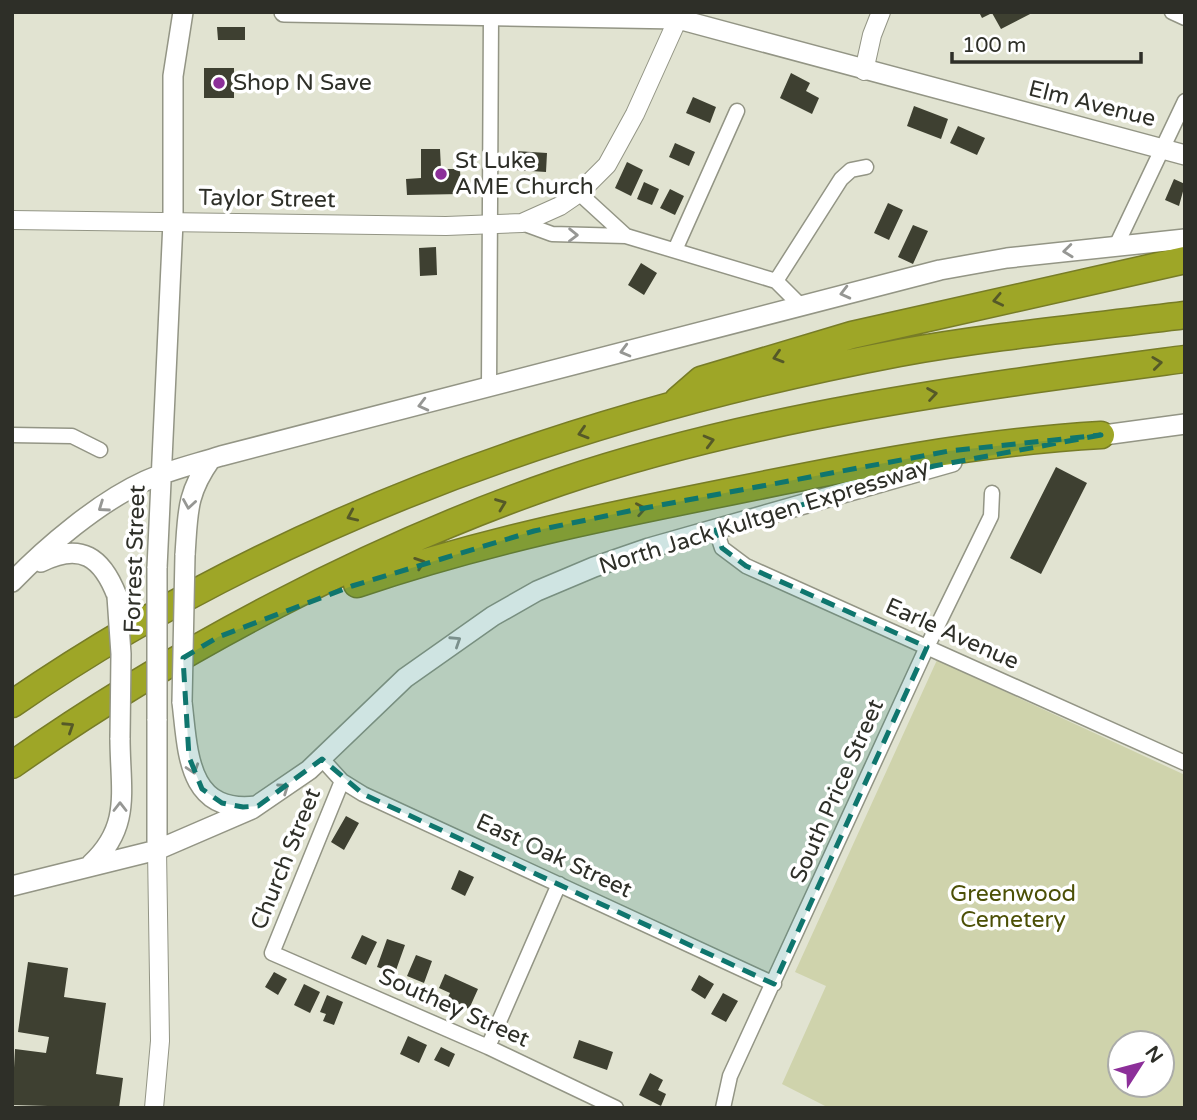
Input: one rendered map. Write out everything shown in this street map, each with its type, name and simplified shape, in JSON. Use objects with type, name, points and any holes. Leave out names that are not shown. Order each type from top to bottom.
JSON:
[{"type":"highway","points":[[672,406],[701,380],[852,335],[1185,260]]},
{"type":"highway","points":[[12,695],[77,662],[229,576],[308,536],[415,489],[672,406],[900,353],[1185,315]]},
{"type":"highway","points":[[12,765],[87,715],[218,637],[284,602],[494,506],[620,464],[755,429],[864,406],[996,384],[1185,359]]},
{"type":"highway","points":[[218,637],[436,557],[534,531],[948,451],[1101,435]]},
{"type":"highway","points":[[12,704],[77,662]]},
{"type":"main road","name":"Forrest Street","points":[[157,850],[157,568],[173,222],[173,76],[183,12]]},
{"type":"main road","name":"Elm Avenue","points":[[284,12],[680,15],[864,71],[1185,155]]},
{"type":"main road","points":[[17,576],[118,497],[162,474],[211,459],[489,388],[799,304],[978,261],[1185,239]]},
{"type":"main road","name":"North Jack Kultgen Expressway","points":[[12,886],[90,864],[157,850],[221,825],[258,806],[322,759],[405,678],[493,616],[594,566],[934,466],[1101,435],[1185,424]]},
{"type":"main road","points":[[211,459],[195,481],[190,495],[185,555],[182,702],[189,757],[194,777],[202,789],[222,803],[243,807],[258,806]]},
{"type":"main road","points":[[17,576],[58,554],[74,552],[90,557],[109,576],[117,596],[121,654],[120,822],[108,848],[90,864]]},
{"type":"street","points":[[864,71],[872,35],[881,12]]},
{"type":"street","points":[[1172,12],[1185,18]]},
{"type":"street","points":[[489,388],[491,15]]},
{"type":"street","points":[[579,193],[618,148],[680,15]]},
{"type":"street","points":[[1116,246],[1185,101]]},
{"type":"street","points":[[674,250],[737,111]]},
{"type":"street","points":[[776,281],[841,179],[851,170],[866,167]]},
{"type":"street","name":"Taylor Street","points":[[522,223],[560,206],[579,193],[626,236]]},
{"type":"street","name":"Taylor Street","points":[[12,220],[522,223],[552,234],[626,236],[674,250],[776,281],[799,304]]},
{"type":"street","points":[[12,435],[72,436],[100,450]]},
{"type":"street","name":"South Price Street","points":[[723,1108],[730,1076],[927,647],[991,516],[992,493]]},
{"type":"street","name":"Earle Avenue","points":[[716,530],[722,548],[746,566],[1185,763]]},
{"type":"street","name":"East Oak Street","points":[[322,759],[342,781],[774,985]]},
{"type":"street","name":"Church Street","points":[[272,953],[342,781]]},
{"type":"street","name":"Forrest Street","points":[[154,1108],[160,1041],[157,850]]},
{"type":"street","points":[[488,1047],[559,884]]},
{"type":"street","name":"Southey Street","points":[[272,953],[488,1047],[616,1108]]},
{"type":"highlighted area","points":[[1101,435],[934,466],[716,530],[722,548],[746,566],[927,647],[774,984],[363,794],[322,759],[258,806],[243,807],[222,803],[202,789],[189,757],[183,658],[218,637],[352,586],[534,531],[634,510],[949,451]]},
{"type":"green space","name":"Greenwood Cemetery","points":[[937,660],[1185,775],[1185,1108],[829,1108],[782,1084],[826,986],[795,972]]},
{"type":"building","points":[[979,12],[1034,12],[1001,29],[992,13],[982,18]]},
{"type":"building","points":[[217,27],[245,27],[245,40],[218,40]]},
{"type":"building","name":"Shop N Save","points":[[204,68],[234,68],[234,98],[204,98]]},
{"type":"building","points":[[791,73],[810,83],[806,91],[819,98],[812,114],[780,98]]},
{"type":"building","points":[[693,97],[716,107],[710,123],[686,113]]},
{"type":"building","points":[[914,106],[948,119],[941,139],[907,126]]},
{"type":"building","points":[[958,126],[985,138],[977,155],[950,143]]},
{"type":"building","points":[[675,143],[695,152],[689,166],[669,157]]},
{"type":"building","name":"St Luke AME Church","points":[[421,149],[440,149],[441,169],[460,169],[461,194],[407,195],[406,179],[421,178]]},
{"type":"building","points":[[516,151],[547,153],[546,172],[515,170]]},
{"type":"building","points":[[627,162],[643,170],[631,196],[615,188]]},
{"type":"building","points":[[1174,179],[1185,184],[1179,206],[1165,200]]},
{"type":"building","points":[[644,182],[659,189],[652,205],[637,199]]},
{"type":"building","points":[[670,189],[684,196],[675,215],[660,208]]},
{"type":"building","points":[[888,203],[903,210],[889,240],[874,233]]},
{"type":"building","points":[[913,225],[928,231],[913,264],[898,257]]},
{"type":"building","points":[[436,247],[437,275],[420,276],[419,248]]},
{"type":"building","points":[[641,263],[657,273],[644,295],[628,285]]},
{"type":"building","points":[[1056,467],[1087,483],[1041,574],[1010,558]]},
{"type":"building","points":[[346,816],[359,823],[344,850],[331,842]]},
{"type":"building","points":[[459,870],[474,877],[465,896],[451,889]]},
{"type":"building","points":[[362,935],[377,942],[366,965],[351,958]]},
{"type":"building","points":[[387,939],[405,945],[395,973],[377,967]]},
{"type":"building","points":[[416,955],[432,961],[424,983],[407,976]]},
{"type":"building","points":[[28,962],[68,968],[64,997],[106,1003],[96,1074],[123,1078],[119,1108],[12,1105],[15,1049],[46,1053],[49,1037],[18,1032]]},
{"type":"building","points":[[274,972],[287,979],[278,995],[265,987]]},
{"type":"building","points":[[445,974],[478,989],[469,1009],[447,999],[450,993],[439,988]]},
{"type":"building","points":[[699,975],[714,984],[705,999],[691,990]]},
{"type":"building","points":[[304,984],[320,992],[310,1013],[294,1005]]},
{"type":"building","points":[[723,993],[738,1001],[726,1022],[711,1014]]},
{"type":"building","points":[[327,995],[343,1002],[334,1025],[323,1021],[326,1014],[320,1012]]},
{"type":"building","points":[[408,1036],[427,1045],[419,1063],[400,1054]]},
{"type":"building","points":[[579,1040],[613,1052],[607,1070],[573,1058]]},
{"type":"building","points":[[441,1047],[455,1054],[449,1067],[434,1060]]},
{"type":"building","points":[[650,1073],[663,1080],[658,1090],[666,1094],[661,1106],[639,1095]]},
{"type":"place","name":"Shop N Save","points":[[219,83]]},
{"type":"place","name":"St Luke AME Church","points":[[441,174]]}]
